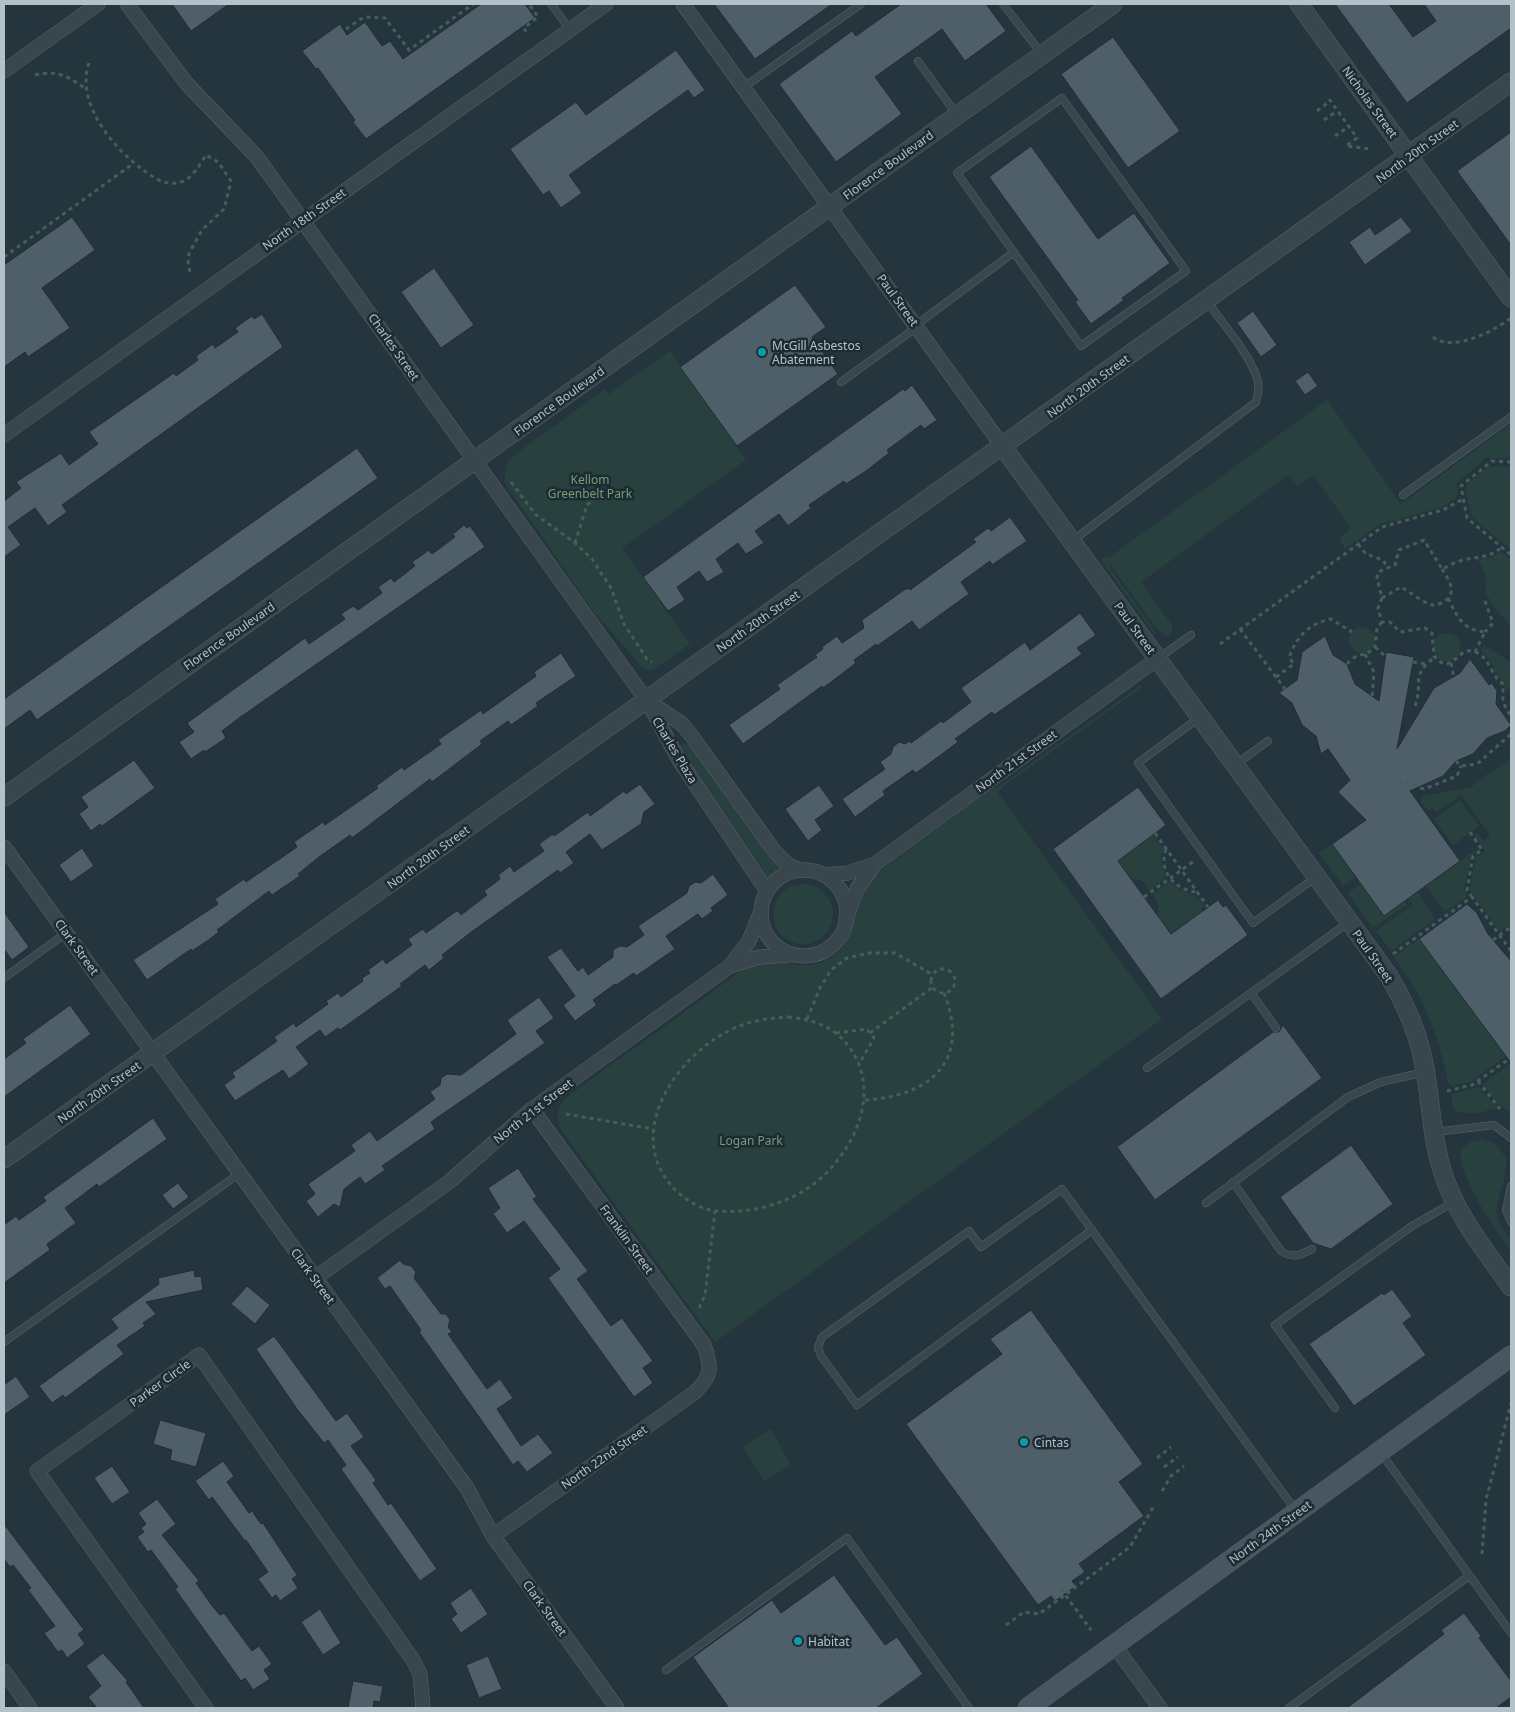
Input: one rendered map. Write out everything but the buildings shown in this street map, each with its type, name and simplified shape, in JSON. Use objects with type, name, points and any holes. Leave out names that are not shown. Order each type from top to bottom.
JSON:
[{"type":"main road","name":"North 24th Street","points":[[1028,1708],[1511,1356]]},
{"type":"street","points":[[4,71],[98,4]]},
{"type":"street","name":"Charles Street","points":[[127,4],[187,84],[257,157],[647,701]]},
{"type":"street","name":"North 18th Street","points":[[4,435],[606,4]]},
{"type":"street","name":"Paul Street","points":[[684,4],[1157,659],[1389,976],[1408,1009],[1418,1040],[1425,1072],[1433,1132],[1442,1170],[1454,1202],[1511,1287]]},
{"type":"street","name":"Florence Boulevard","points":[[4,797],[1113,4]]},
{"type":"street","name":"Nicholas Street","points":[[1299,4],[1511,298]]},
{"type":"street","name":"North 20th Street","points":[[4,1159],[1004,447],[1511,82]]},
{"type":"street","name":"North 21st Street","points":[[874,864],[1157,659]]},
{"type":"street","name":"Charles Plaza","points":[[647,701],[682,724],[775,852],[786,864],[800,870]]},
{"type":"street","name":"Charles Plaza","points":[[647,701],[664,738],[767,891]]},
{"type":"street","name":"Clark Street","points":[[4,847],[467,1488],[493,1536],[617,1708]]},
{"type":"street","points":[[823,875],[848,873],[874,864]]},
{"type":"street","points":[[730,966],[759,957],[809,956],[828,949],[842,933],[857,890],[874,864]]},
{"type":"street","points":[[730,966],[749,941],[767,891],[775,881],[787,873],[800,870],[813,871],[833,882],[842,894],[846,919]]},
{"type":"street","points":[[761,911],[762,923],[769,938],[787,953],[794,955]]},
{"type":"street","name":"North 21st Street","points":[[315,1278],[449,1182],[532,1109],[730,966]]},
{"type":"street","name":"Franklin Street","points":[[532,1109],[704,1345],[709,1359],[710,1374]]},
{"type":"street","name":"Parker Circle","points":[[206,1708],[37,1471],[199,1355],[413,1660],[420,1674],[423,1708]]},
{"type":"street","name":"North 22nd Street","points":[[493,1536],[694,1393],[704,1384],[710,1374]]},
{"type":"street","points":[[1114,1645],[1160,1708]]},
{"type":"street","points":[[4,1671],[30,1708]]},
{"type":"lane","points":[[551,4],[570,30]]},
{"type":"lane","points":[[744,88],[861,4]]},
{"type":"lane","points":[[1003,4],[1042,55]]},
{"type":"lane","points":[[918,62],[957,115]]},
{"type":"lane","points":[[1062,98],[1186,271],[1081,346],[1014,252],[957,173],[1062,98]]},
{"type":"lane","points":[[841,382],[1014,252]]},
{"type":"lane","points":[[1072,541],[1256,402],[1259,390],[1257,378],[1244,354],[1207,301]]},
{"type":"lane","points":[[1403,495],[1511,417]]},
{"type":"lane","points":[[1157,659],[1191,635]]},
{"type":"lane","points":[[1200,717],[1138,763],[1253,922],[1316,877]]},
{"type":"lane","points":[[1235,765],[1268,741]]},
{"type":"lane","points":[[1147,1068],[1349,922]]},
{"type":"lane","points":[[4,978],[66,933]]},
{"type":"lane","points":[[1251,993],[1276,1028]]},
{"type":"lane","points":[[1206,1203],[1362,1088],[1425,1072]]},
{"type":"lane","points":[[1433,1132],[1494,1125],[1511,1138]]},
{"type":"lane","points":[[4,1342],[240,1173]]},
{"type":"lane","points":[[1233,1182],[1281,1250],[1288,1256],[1297,1256],[1312,1249]]},
{"type":"lane","points":[[1511,1186],[1506,1210],[1511,1222]]},
{"type":"lane","points":[[1092,1230],[857,1405],[821,1356],[818,1347],[822,1338],[969,1230],[981,1247],[1062,1189],[1092,1230],[1297,1512]]},
{"type":"lane","points":[[1335,1408],[1275,1325],[1412,1226],[1454,1202]]},
{"type":"lane","points":[[1380,1452],[1511,1633]]},
{"type":"lane","points":[[666,1670],[847,1538],[969,1708]]},
{"type":"lane","points":[[1289,1708],[1469,1576]]},
{"type":"path","points":[[346,30],[364,17],[386,18],[409,50],[473,4]]},
{"type":"path","points":[[526,32],[524,28],[538,17],[529,4]]},
{"type":"path","points":[[89,63],[86,73],[92,105],[108,136],[134,163],[156,179],[168,184],[178,183],[194,173],[206,155],[218,162],[231,181],[224,209],[202,230],[189,253],[188,264],[191,275]]},
{"type":"path","points":[[35,75],[52,71],[75,81],[88,90]]},
{"type":"path","points":[[1317,111],[1330,100],[1357,138],[1346,146],[1371,149]]},
{"type":"path","points":[[1324,120],[1337,111]]},
{"type":"path","points":[[1335,136],[1348,127]]},
{"type":"path","points":[[4,257],[134,163]]},
{"type":"path","points":[[1433,337],[1439,342],[1462,343],[1511,318]]},
{"type":"path","points":[[1511,462],[1492,461],[1461,486],[1467,518],[1511,555]]},
{"type":"path","points":[[509,478],[535,514],[575,542],[592,559],[604,576],[613,594],[624,624],[647,659],[652,662]]},
{"type":"path","points":[[575,542],[587,504],[599,495]]},
{"type":"path","points":[[1220,644],[1382,527],[1443,510],[1463,499]]},
{"type":"path","points":[[1382,598],[1401,587],[1432,605],[1439,604],[1448,598],[1452,591],[1451,585],[1424,540],[1399,550],[1395,565],[1378,572],[1377,578],[1382,598],[1378,608],[1382,622]]},
{"type":"path","points":[[1358,544],[1366,554],[1383,560],[1388,568]]},
{"type":"path","points":[[1442,569],[1457,561],[1492,555],[1502,547]]},
{"type":"path","points":[[1448,598],[1457,618],[1464,626],[1475,631],[1485,632]]},
{"type":"path","points":[[1474,652],[1485,632],[1493,623],[1485,601]]},
{"type":"path","points":[[1276,677],[1294,664],[1289,658],[1294,641],[1316,623],[1331,619],[1352,632]]},
{"type":"path","points":[[1347,664],[1354,656],[1365,654],[1375,647],[1377,628],[1382,622]]},
{"type":"path","points":[[1382,622],[1390,622],[1400,632],[1425,628],[1432,634],[1435,657],[1442,662],[1451,663],[1467,651],[1474,652],[1488,662],[1495,676],[1503,684],[1503,702],[1511,717]]},
{"type":"path","points":[[1240,629],[1284,690]]},
{"type":"path","points":[[1375,647],[1386,657]]},
{"type":"path","points":[[1365,654],[1374,672],[1372,698]]},
{"type":"path","points":[[1415,706],[1419,695],[1418,674],[1435,657]]},
{"type":"path","points":[[1413,662],[1426,664]]},
{"type":"path","points":[[1451,663],[1454,678]]},
{"type":"path","points":[[1461,766],[1477,764],[1511,734]]},
{"type":"path","points":[[1456,761],[1461,766]]},
{"type":"path","points":[[1398,786],[1403,782],[1412,782],[1424,789],[1457,776],[1461,766]]},
{"type":"path","points":[[1470,832],[1482,850],[1474,856],[1467,890],[1511,952]]},
{"type":"path","points":[[1155,833],[1208,907]]},
{"type":"path","points":[[1166,848],[1164,865],[1170,879],[1184,890],[1198,892]]},
{"type":"path","points":[[1144,897],[1195,860]]},
{"type":"path","points":[[1390,956],[1472,897]]},
{"type":"path","points":[[1493,940],[1511,926]]},
{"type":"path","points":[[807,1019],[820,988],[831,970],[847,958],[869,954],[896,953],[933,975]]},
{"type":"path","points":[[933,975],[942,969],[952,974],[954,985],[950,991],[944,993]]},
{"type":"path","points":[[933,975],[933,987]]},
{"type":"path","points":[[865,1100],[884,1099],[909,1093],[927,1083],[943,1066],[948,1056],[953,1035],[952,1016],[944,993],[933,987]]},
{"type":"path","points":[[870,1034],[933,987]]},
{"type":"path","points":[[772,1018],[807,1019],[816,1021],[835,1033],[849,1046],[859,1064],[863,1076],[865,1100],[862,1116],[842,1156],[810,1187],[782,1201],[747,1211],[715,1211],[687,1200],[676,1192],[665,1178],[657,1163],[654,1129],[656,1115],[668,1088],[679,1071],[707,1045],[737,1027],[754,1022],[772,1018]]},
{"type":"path","points":[[835,1033],[867,1029],[874,1038],[859,1064]]},
{"type":"path","points":[[1447,1091],[1468,1087],[1509,1059]]},
{"type":"path","points":[[1478,1081],[1500,1109]]},
{"type":"path","points":[[566,1114],[654,1129]]},
{"type":"path","points":[[699,1308],[705,1295],[715,1211]]},
{"type":"path","points":[[1482,1554],[1486,1500],[1511,1403]]},
{"type":"path","points":[[1157,1458],[1171,1447]]},
{"type":"path","points":[[1164,1467],[1178,1457]]},
{"type":"path","points":[[1162,1491],[1171,1476],[1184,1466]]},
{"type":"path","points":[[1006,1625],[1024,1612],[1039,1614],[1130,1547],[1155,1504]]},
{"type":"path","points":[[1061,1589],[1091,1630]]},
{"type":"green space","name":"Kellom Greenbelt Park","points":[[670,351],[746,460],[622,548],[690,644],[651,671],[642,667],[594,612],[504,482],[508,460],[605,389],[609,394]]},
{"type":"green space","points":[[1327,400],[1401,504],[1511,424],[1511,458],[1486,458],[1457,483],[1458,494],[1454,500],[1440,508],[1380,524],[1345,549],[1339,539],[1351,528],[1313,475],[1298,485],[1288,475],[1141,582],[1172,625],[1172,631],[1168,637],[1157,629],[1110,564],[1108,565],[1155,631],[1155,635],[1102,562],[1103,558],[1111,556]]},
{"type":"green space","points":[[1511,466],[1511,550],[1472,517],[1465,490],[1468,484],[1488,467]]},
{"type":"green space","points":[[1501,551],[1511,559],[1511,626],[1495,609],[1486,593],[1485,573],[1478,560],[1493,557]]},
{"type":"green space","points":[[1362,627],[1371,631],[1375,640],[1371,649],[1362,653],[1353,649],[1349,640],[1353,631]]},
{"type":"green space","points":[[1447,633],[1457,637],[1461,647],[1457,657],[1447,661],[1437,657],[1433,647],[1437,637]]},
{"type":"green space","points":[[1483,645],[1511,662],[1511,688],[1505,690],[1505,683],[1496,675],[1492,664],[1481,650]]},
{"type":"green space","name":"Logan Park","points":[[1140,686],[1141,688],[1005,785],[998,793],[1162,1019],[715,1342],[560,1128],[558,1114],[562,1103],[568,1096],[748,966],[767,961],[805,965],[815,964],[834,955],[845,943],[853,912],[860,895],[876,874],[994,787],[995,789]]},
{"type":"green space","points":[[683,743],[690,745],[768,855],[780,867],[768,878],[678,751],[678,747]]},
{"type":"green space","points":[[1511,756],[1511,924],[1500,932],[1469,890],[1476,857],[1485,851],[1474,836],[1477,833],[1483,841],[1490,835],[1461,795],[1436,813],[1432,808],[1428,811],[1421,802],[1423,796],[1471,787],[1490,772],[1502,766]]},
{"type":"green space","points":[[1460,800],[1479,826],[1453,845],[1434,819]]},
{"type":"green space","points":[[1153,835],[1163,848],[1161,859],[1166,878],[1150,890],[1141,880],[1126,878],[1111,866]]},
{"type":"green space","points":[[1332,844],[1356,877],[1343,886],[1319,853]]},
{"type":"green space","points":[[1479,847],[1472,855],[1464,890],[1468,896],[1445,912],[1426,886]]},
{"type":"green space","points":[[1169,882],[1193,894],[1205,906],[1201,909],[1203,911],[1162,940],[1153,926],[1159,906],[1153,894]]},
{"type":"green space","points":[[803,884],[820,889],[828,897],[833,914],[828,931],[820,939],[803,944],[786,939],[778,931],[773,914],[778,897],[786,889]]},
{"type":"green space","points":[[1361,884],[1405,901],[1407,905],[1373,928],[1348,893]]},
{"type":"green space","points":[[1418,892],[1435,919],[1391,951],[1376,931],[1413,905],[1408,898]]},
{"type":"green space","points":[[1419,939],[1506,1056],[1471,1082],[1452,1086],[1448,1082],[1440,1048],[1429,1016],[1414,987],[1394,957]]},
{"type":"green space","points":[[1511,1063],[1511,1112],[1497,1104],[1483,1084]]},
{"type":"green space","points":[[1479,1087],[1500,1111],[1491,1108],[1483,1112],[1467,1113],[1453,1109],[1451,1094]]},
{"type":"green space","points":[[1472,1141],[1487,1141],[1486,1143],[1491,1141],[1506,1158],[1506,1169],[1497,1209],[1502,1228],[1511,1238],[1511,1251],[1478,1202],[1461,1160],[1461,1149]]},
{"type":"green space","points":[[771,1429],[791,1465],[764,1481],[743,1446]]},
{"type":"place","name":"McGill Asbestos Abatement","points":[[762,352]]},
{"type":"place","name":"Cintas","points":[[1024,1442]]},
{"type":"place","name":"Habitat","points":[[798,1641]]}]
